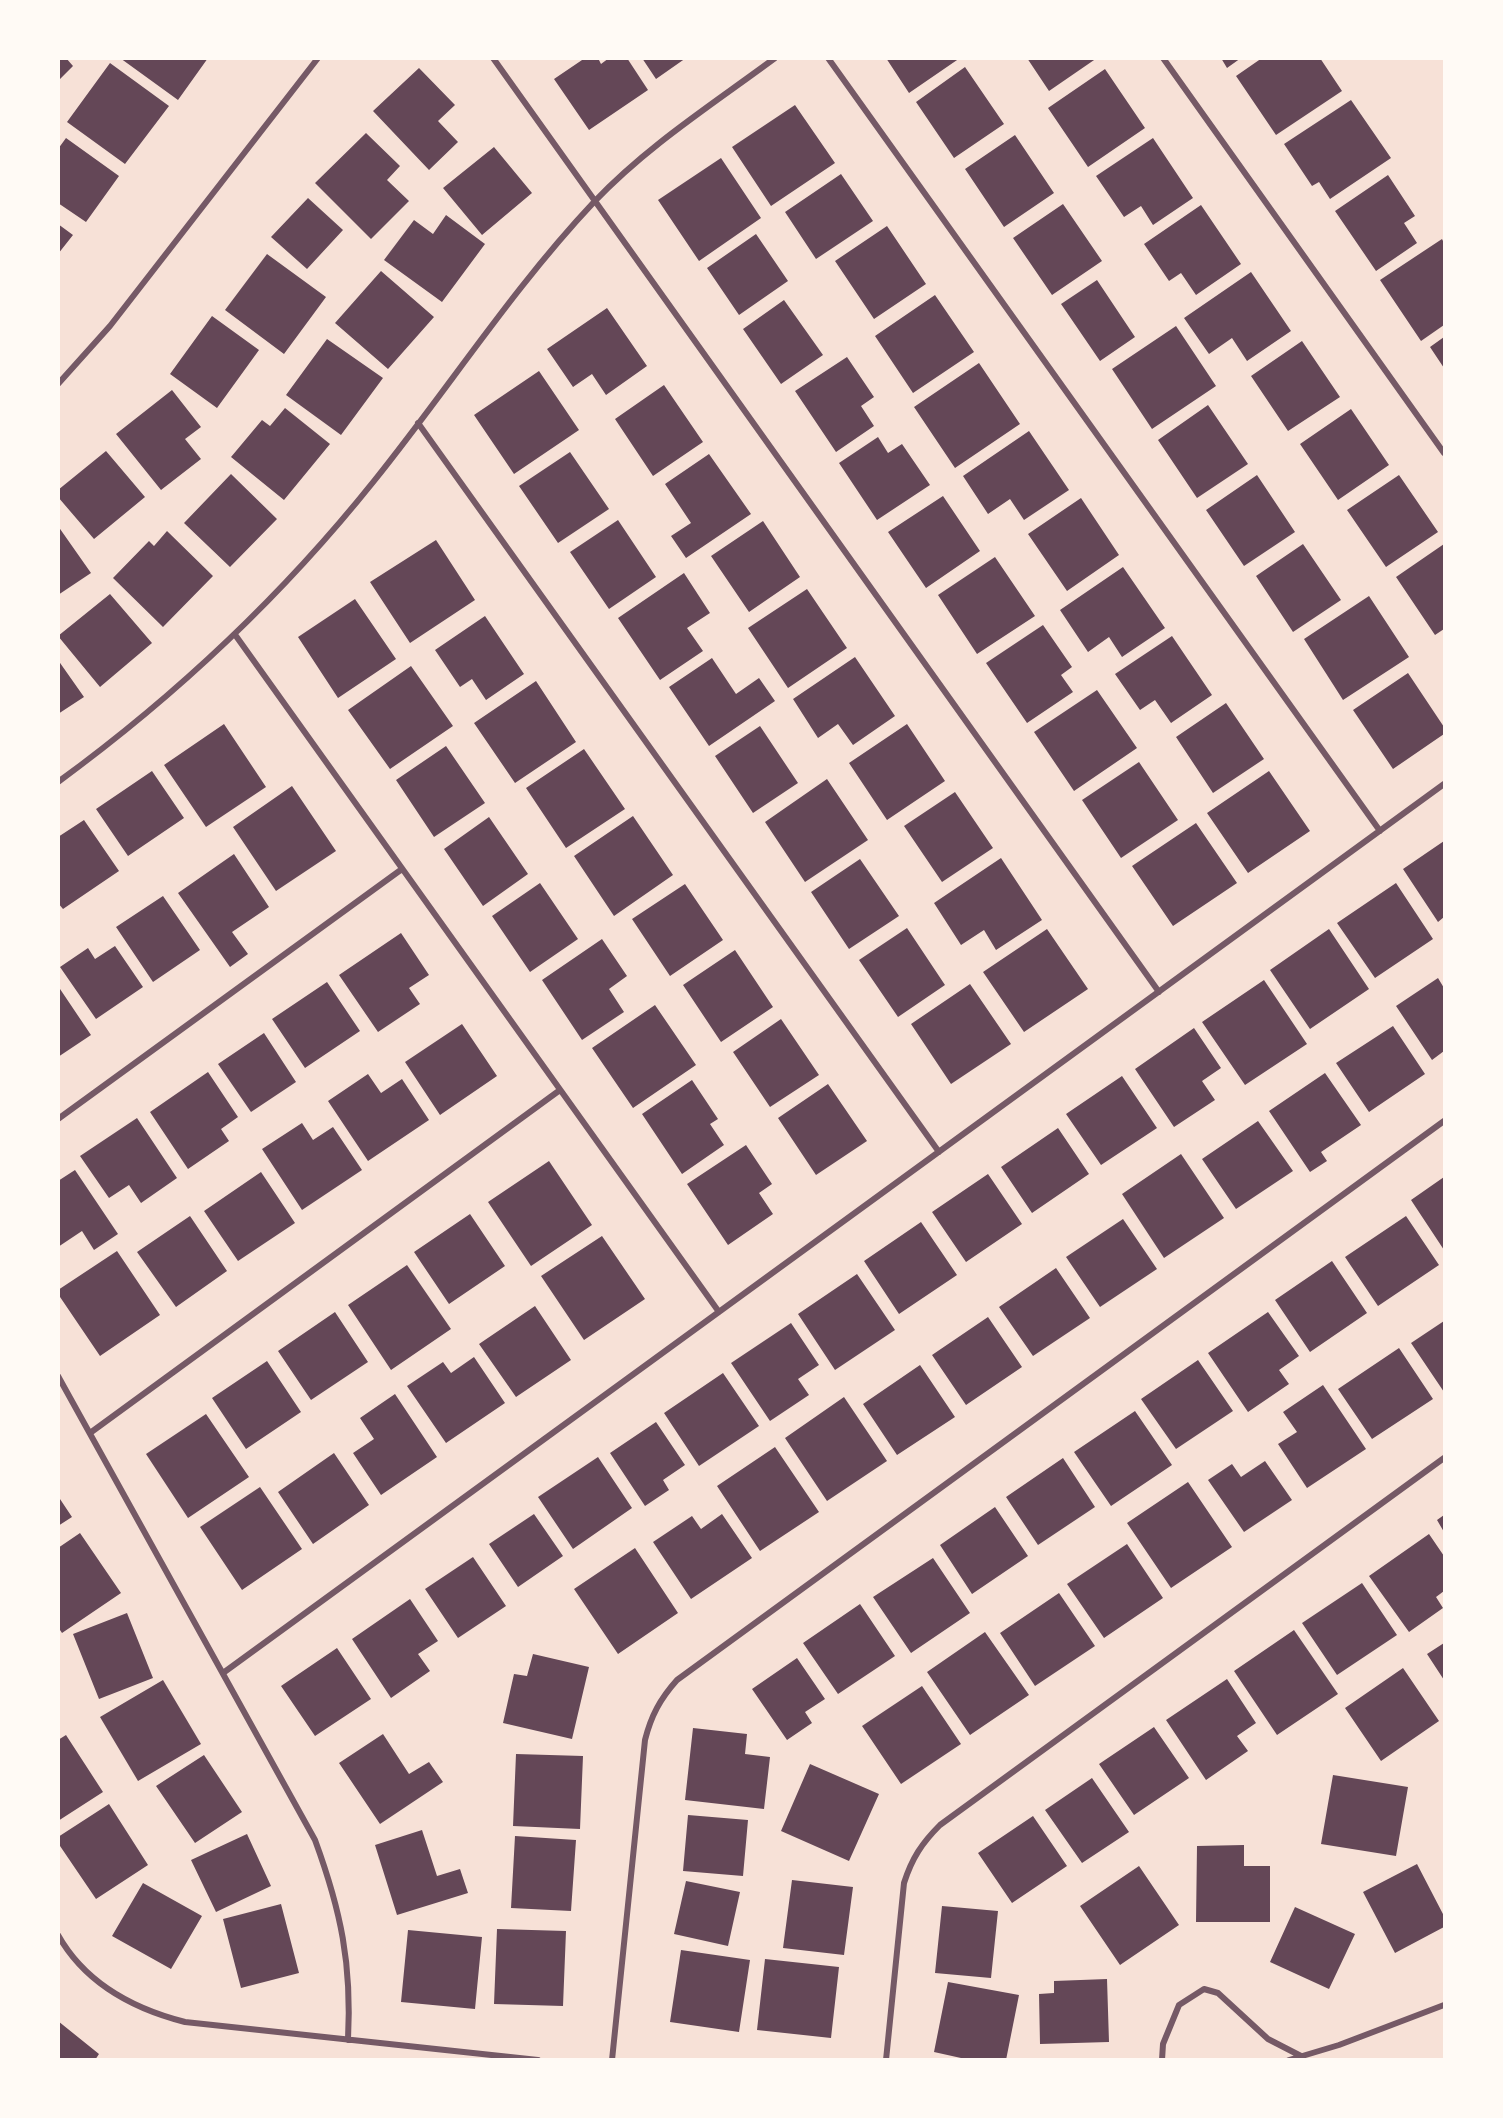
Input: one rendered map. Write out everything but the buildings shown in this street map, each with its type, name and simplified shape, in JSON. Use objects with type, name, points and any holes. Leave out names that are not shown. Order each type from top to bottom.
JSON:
[{"type":"street","points":[[58,384],[110,326],[318,58]]},
{"type":"street","points":[[493,58],[1159,992]]},
{"type":"street","points":[[58,782],[150,712],[236,636],[309,560],[418,423],[538,266],[595,201],[653,147],[775,58]]},
{"type":"street","points":[[828,58],[1380,831]]},
{"type":"street","points":[[1162,58],[1444,453]]},
{"type":"street","points":[[418,423],[939,1152]]},
{"type":"street","points":[[236,636],[719,1312]]},
{"type":"street","points":[[223,1673],[1444,784]]},
{"type":"street","points":[[58,1119],[402,869]]},
{"type":"street","points":[[90,1433],[560,1090]]},
{"type":"street","points":[[612,2060],[645,1740],[650,1718],[661,1698],[677,1680],[1444,1121]]},
{"type":"street","points":[[58,1376],[315,1840],[334,1891],[346,1945],[350,1999],[348,2040]]},
{"type":"street","points":[[886,2060],[904,1883],[911,1861],[924,1841],[940,1825],[1444,1458]]},
{"type":"street","points":[[58,1935],[80,1964],[98,1981],[138,2007],[161,2016],[185,2022],[538,2060]]},
{"type":"street","points":[[1162,2060],[1163,2044],[1179,2005],[1204,1989],[1218,1994],[1268,2039],[1301,2056]]},
{"type":"street","points":[[1289,2060],[1339,2045],[1444,2005]]}]
